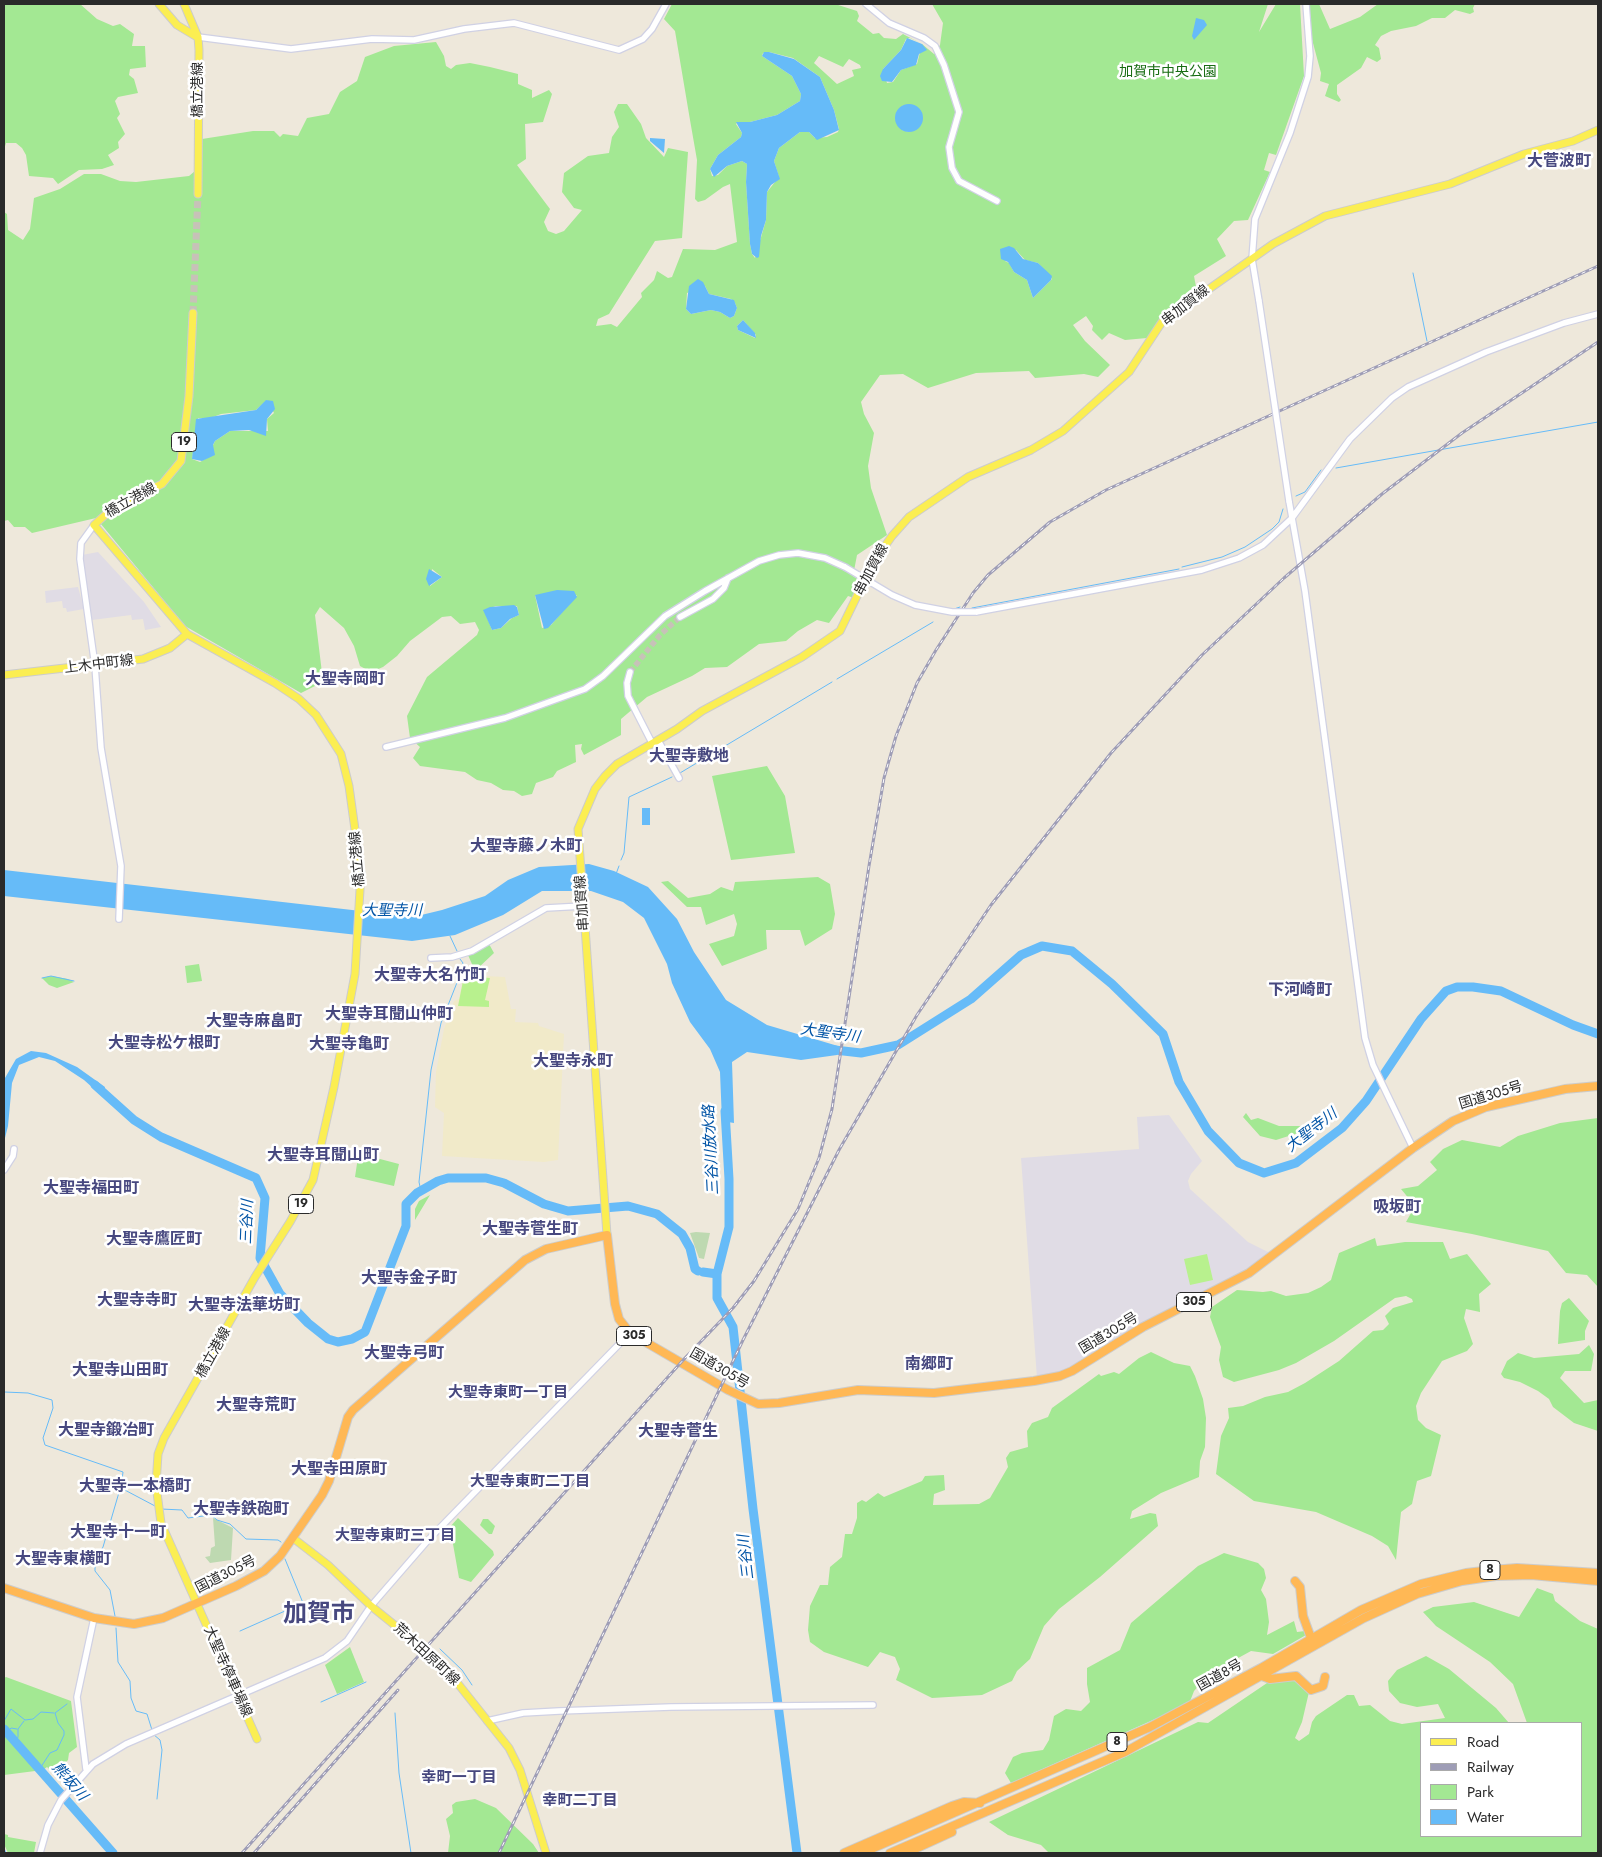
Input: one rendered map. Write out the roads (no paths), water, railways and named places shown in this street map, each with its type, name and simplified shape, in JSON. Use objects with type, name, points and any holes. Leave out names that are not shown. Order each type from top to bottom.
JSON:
[{"type":"highway","name":"国道305号","points":[[4,1588],[94,1618],[118,1623],[149,1622],[197,1604],[264,1571],[280,1556],[294,1538],[330,1481],[348,1417],[353,1410],[525,1260],[552,1248],[607,1235],[615,1304],[619,1319],[630,1333],[750,1401],[768,1404],[858,1390],[922,1393],[966,1391],[1060,1376],[1084,1364],[1143,1327],[1249,1273],[1414,1148],[1453,1121],[1486,1107],[1566,1089],[1598,1086]]},
{"type":"highway","name":"国道8号","points":[[862,1853],[1150,1727],[1261,1668],[1311,1638],[1388,1602],[1421,1584],[1474,1572],[1517,1568],[1598,1573]]},
{"type":"highway","name":"国道8号","points":[[1388,1602],[1439,1586],[1496,1576],[1530,1575],[1598,1581]]},
{"type":"highway","points":[[1295,1581],[1300,1587],[1303,1616],[1311,1638]]},
{"type":"highway","name":"国道8号","points":[[890,1853],[1041,1790],[1125,1752],[1262,1676],[1363,1614]]},
{"type":"highway","points":[[1262,1676],[1270,1679],[1296,1676],[1311,1690],[1323,1686],[1325,1677]]},
{"type":"highway","points":[[906,1853],[1034,1798],[1041,1790]]},
{"type":"highway","points":[[844,1853],[952,1806],[964,1802],[980,1803]]},
{"type":"main road","points":[[159,4],[178,25],[198,37]]},
{"type":"main road","points":[[184,4],[198,37]]},
{"type":"main road","name":"橋立港線","points":[[198,37],[200,98],[198,194]]},
{"type":"main road","name":"串加賀線","points":[[607,1235],[580,854],[580,822],[598,784],[617,764],[729,695],[802,657],[840,631],[873,563],[892,536],[909,517],[968,477],[1031,450],[1063,432],[1132,368],[1162,322],[1296,230],[1324,216],[1445,186],[1524,154],[1573,141],[1598,130]]},
{"type":"main road","name":"橋立港線","points":[[193,313],[189,396],[181,461],[162,484],[112,509],[94,525],[188,634],[265,677],[299,699],[316,715],[341,754],[349,786],[360,866],[361,898],[358,950],[342,1051],[316,1171],[304,1199],[258,1274],[164,1438],[158,1454],[156,1485],[161,1523],[197,1604]]},
{"type":"main road","name":"上木中町線","points":[[4,675],[95,666],[151,656],[175,645],[188,634]]},
{"type":"main road","name":"荒木田原町線","points":[[294,1538],[328,1565],[370,1606],[418,1644],[456,1680],[510,1748],[520,1770],[546,1853]]},
{"type":"main road","name":"大聖寺停車場線","points":[[197,1604],[257,1739]]},
{"type":"street","points":[[198,37],[209,37],[272,48],[298,48],[372,39],[414,40],[464,29],[514,23],[619,50],[644,39],[666,4]]},
{"type":"street","points":[[866,4],[889,23],[924,38],[935,46],[944,65],[959,112],[949,147],[952,168],[960,181],[997,201]]},
{"type":"street","points":[[1306,4],[1310,56],[1308,77],[1290,134],[1255,219],[1252,259],[1312,639],[1365,1038],[1373,1065],[1414,1148]]},
{"type":"street","points":[[386,746],[423,740],[505,718],[585,689],[603,676],[666,616],[759,561],[788,553],[818,556],[915,605],[952,612],[976,612],[1188,572],[1225,563],[1263,545],[1292,518],[1350,439],[1392,398],[1408,387],[1486,352],[1564,323],[1598,314]]},
{"type":"street","points":[[94,525],[84,536],[80,551],[95,666],[101,748],[120,873],[119,920]]},
{"type":"street","points":[[680,616],[713,599],[724,588],[728,578]]},
{"type":"street","points":[[630,672],[626,683],[628,696],[678,778]]},
{"type":"street","points":[[431,958],[452,957],[472,951],[546,908],[583,905]]},
{"type":"street","points":[[4,1170],[13,1156],[14,1150]]},
{"type":"street","points":[[40,1853],[48,1825],[60,1800],[86,1769],[126,1744],[238,1696],[335,1651],[351,1635],[370,1606],[449,1517],[630,1333]]},
{"type":"street","points":[[86,1769],[77,1697],[94,1618]]},
{"type":"street","points":[[487,1721],[523,1713],[553,1711],[767,1705],[873,1705]]},
{"type":"water","points":[[1196,18],[1204,20],[1207,25],[1194,40],[1192,36]]},
{"type":"water","points":[[907,38],[922,44],[927,50],[919,54],[916,65],[901,70],[892,82],[882,81],[880,76],[883,69],[901,50]]},
{"type":"water","points":[[764,52],[794,59],[820,77],[834,110],[839,130],[817,140],[809,132],[800,132],[779,148],[774,161],[780,179],[771,185],[767,192],[766,220],[761,236],[759,257],[757,258],[752,254],[750,244],[746,182],[747,164],[742,161],[727,166],[714,177],[710,169],[718,155],[741,137],[742,133],[736,122],[750,122],[777,115],[800,101],[801,94],[792,76],[762,56]]},
{"type":"water","points":[[909,104],[919,108],[923,118],[919,128],[909,132],[899,128],[895,118],[899,108]]},
{"type":"water","points":[[650,138],[665,139],[664,153],[650,141]]},
{"type":"water","points":[[1009,246],[1014,248],[1023,259],[1038,263],[1052,276],[1051,280],[1033,298],[1027,280],[1014,272],[1008,262],[1001,259],[1000,249]]},
{"type":"water","points":[[698,279],[703,282],[709,294],[734,300],[737,308],[734,316],[730,318],[720,312],[711,310],[691,314],[686,309],[689,286]]},
{"type":"water","points":[[743,320],[755,333],[756,338],[738,330],[737,326]]},
{"type":"water","points":[[266,400],[273,401],[275,409],[267,419],[266,436],[249,430],[230,431],[215,441],[213,445],[215,455],[202,461],[192,459],[196,419],[256,410]]},
{"type":"water","points":[[429,569],[442,577],[429,586],[426,579]]},
{"type":"water","points":[[557,590],[574,591],[577,597],[548,628],[544,629],[535,595]]},
{"type":"water","points":[[514,605],[517,607],[519,615],[510,619],[501,628],[492,630],[483,610],[490,607]]},
{"type":"water","points":[[642,808],[650,808],[650,825],[642,825]]},
{"type":"water","points":[[589,864],[614,871],[648,887],[677,919],[694,952],[726,1000],[767,1025],[838,1046],[837,1055],[801,1060],[747,1052],[732,1062],[734,1123],[722,1121],[720,1072],[710,1049],[690,1022],[672,983],[667,964],[644,918],[623,902],[591,891],[542,891],[503,915],[455,935],[412,941],[4,896],[4,870],[413,917],[485,896],[508,880],[539,867]]},
{"type":"water","points":[[31,1051],[46,1053],[77,1067],[105,1087],[103,1097],[84,1080],[55,1061],[39,1057],[19,1065],[12,1083],[8,1126],[4,1142],[5,1078],[16,1059]]},
{"type":"waterway","points":[[1413,273],[1427,341]]},
{"type":"waterway","points":[[1336,468],[1598,422]]},
{"type":"waterway","points":[[1296,496],[1305,492],[1321,470]]},
{"type":"waterway","points":[[1182,567],[1222,557],[1245,547],[1272,529],[1279,522],[1283,509]]},
{"type":"waterway","points":[[972,608],[1179,569]]},
{"type":"waterway","points":[[954,609],[960,607]]},
{"type":"waterway","points":[[837,679],[933,622]]},
{"type":"waterway","points":[[680,773],[832,682]]},
{"type":"waterway","points":[[621,860],[624,853],[629,797],[672,777]]},
{"type":"waterway","points":[[616,874],[619,866]]},
{"type":"waterway","points":[[450,936],[457,951]]},
{"type":"waterway","name":"大聖寺川","points":[[826,1049],[861,1053],[898,1045],[971,999],[1021,955],[1042,946],[1072,951],[1112,984],[1163,1034],[1179,1082],[1208,1131],[1239,1163],[1264,1173],[1296,1163],[1342,1128],[1366,1101],[1421,1019],[1446,991],[1457,987],[1501,991],[1573,1025],[1598,1034]]},
{"type":"waterway","points":[[421,1191],[419,1182],[431,1070],[441,1023],[460,975],[463,963],[460,959]]},
{"type":"waterway","points":[[42,978],[51,976],[74,981]]},
{"type":"waterway","name":"三谷川","points":[[95,1085],[134,1120],[161,1137],[256,1178],[265,1198],[260,1258],[280,1294],[308,1323],[328,1339],[338,1342],[352,1339],[365,1332],[406,1226],[406,1204],[417,1193],[438,1181],[448,1178],[486,1178],[504,1183],[544,1204],[568,1211],[628,1206],[657,1214],[682,1234],[690,1248],[695,1269],[698,1271]]},
{"type":"waterway","name":"三谷川","points":[[725,1111],[729,1179],[729,1227],[717,1274],[717,1298],[733,1327],[753,1509],[797,1853]]},
{"type":"waterway","name":"三谷川","points":[[703,1272],[717,1274]]},
{"type":"waterway","points":[[4,1392],[28,1393],[52,1400],[53,1408],[43,1438],[45,1445],[123,1472],[121,1488],[155,1506]]},
{"type":"waterway","points":[[96,1559],[103,1547],[120,1489]]},
{"type":"waterway","points":[[161,1509],[182,1510],[188,1518],[211,1515],[217,1520],[230,1524],[246,1539],[278,1540],[281,1542]]},
{"type":"waterway","points":[[240,1631],[303,1603],[285,1559]]},
{"type":"waterway","points":[[95,1563],[95,1571],[110,1590],[115,1616]]},
{"type":"waterway","points":[[116,1628],[118,1662],[130,1681],[131,1698],[136,1711],[147,1714],[152,1730]]},
{"type":"waterway","points":[[440,1649],[462,1670],[472,1685]]},
{"type":"waterway","points":[[321,1702],[366,1682]]},
{"type":"waterway","points":[[39,1770],[50,1753],[57,1750],[64,1735],[64,1731],[58,1723],[55,1713],[67,1704]]},
{"type":"waterway","points":[[4,1721],[11,1709],[25,1720],[33,1719],[41,1712],[54,1713]]},
{"type":"waterway","points":[[395,1713],[399,1773],[411,1853]]},
{"type":"waterway","points":[[16,1741],[18,1729],[24,1721]]},
{"type":"waterway","points":[[7,1732],[11,1728],[17,1729]]},
{"type":"waterway","name":"熊坂川","points":[[4,1729],[113,1853]]},
{"type":"waterway","points":[[153,1734],[160,1740],[162,1750],[157,1799]]},
{"type":"waterway","points":[[4,1848],[6,1853]]},
{"type":"tunnel","points":[[193,313],[198,194]]},
{"type":"tunnel","points":[[630,672],[660,635],[680,617]]},
{"type":"railway","points":[[242,1853],[685,1358],[733,1308],[754,1281],[798,1209],[819,1158],[832,1109],[884,778],[896,736],[917,683],[973,593],[988,575],[1050,522],[1106,490],[1598,266]]},
{"type":"railway","points":[[499,1853],[743,1340],[839,1150],[917,1015],[991,905],[1111,753],[1202,655],[1284,578],[1382,494],[1462,433],[1598,342]]},
{"type":"railway","points":[[254,1853],[398,1690]]},
{"type":"district","name":"大菅波町","points":[[1559,162]]},
{"type":"district","name":"大聖寺岡町","points":[[345,680]]},
{"type":"district","name":"大聖寺敷地","points":[[689,757]]},
{"type":"district","name":"大聖寺藤ノ木町","points":[[526,847]]},
{"type":"district","name":"大聖寺大名竹町","points":[[430,976]]},
{"type":"district","name":"下河崎町","points":[[1300,991]]},
{"type":"district","name":"大聖寺耳聞山仲町","points":[[389,1015]]},
{"type":"district","name":"大聖寺麻畠町","points":[[254,1022]]},
{"type":"district","name":"大聖寺松ケ根町","points":[[164,1044]]},
{"type":"district","name":"大聖寺亀町","points":[[349,1045]]},
{"type":"district","name":"大聖寺永町","points":[[573,1062]]},
{"type":"district","name":"大聖寺耳聞山町","points":[[323,1156]]},
{"type":"district","name":"大聖寺福田町","points":[[91,1189]]},
{"type":"district","name":"吸坂町","points":[[1397,1208]]},
{"type":"district","name":"大聖寺菅生町","points":[[530,1230]]},
{"type":"district","name":"大聖寺鷹匠町","points":[[154,1240]]},
{"type":"district","name":"大聖寺金子町","points":[[409,1279]]},
{"type":"district","name":"大聖寺寺町","points":[[137,1301]]},
{"type":"district","name":"大聖寺法華坊町","points":[[244,1306]]},
{"type":"district","name":"大聖寺弓町","points":[[404,1354]]},
{"type":"district","name":"南郷町","points":[[929,1365]]},
{"type":"district","name":"大聖寺山田町","points":[[120,1371]]},
{"type":"district","name":"大聖寺東町一丁目","points":[[508,1393]]},
{"type":"district","name":"大聖寺荒町","points":[[256,1406]]},
{"type":"district","name":"大聖寺鍛冶町","points":[[106,1431]]},
{"type":"district","name":"大聖寺菅生","points":[[678,1432]]},
{"type":"district","name":"大聖寺田原町","points":[[339,1470]]},
{"type":"district","name":"大聖寺東町二丁目","points":[[530,1482]]},
{"type":"district","name":"大聖寺一本橋町","points":[[135,1487]]},
{"type":"district","name":"大聖寺鉄砲町","points":[[241,1510]]},
{"type":"district","name":"大聖寺十一町","points":[[118,1533]]},
{"type":"district","name":"大聖寺東町三丁目","points":[[395,1536]]},
{"type":"district","name":"大聖寺東横町","points":[[63,1560]]},
{"type":"district","name":"加賀市","points":[[319,1615]]},
{"type":"district","name":"幸町一丁目","points":[[459,1778]]},
{"type":"district","name":"幸町二丁目","points":[[580,1801]]},
{"type":"park label","name":"加賀市中央公園","points":[[1168,73]]},
{"type":"water label","name":"三谷川放水路","points":[[712,1150]]}]
